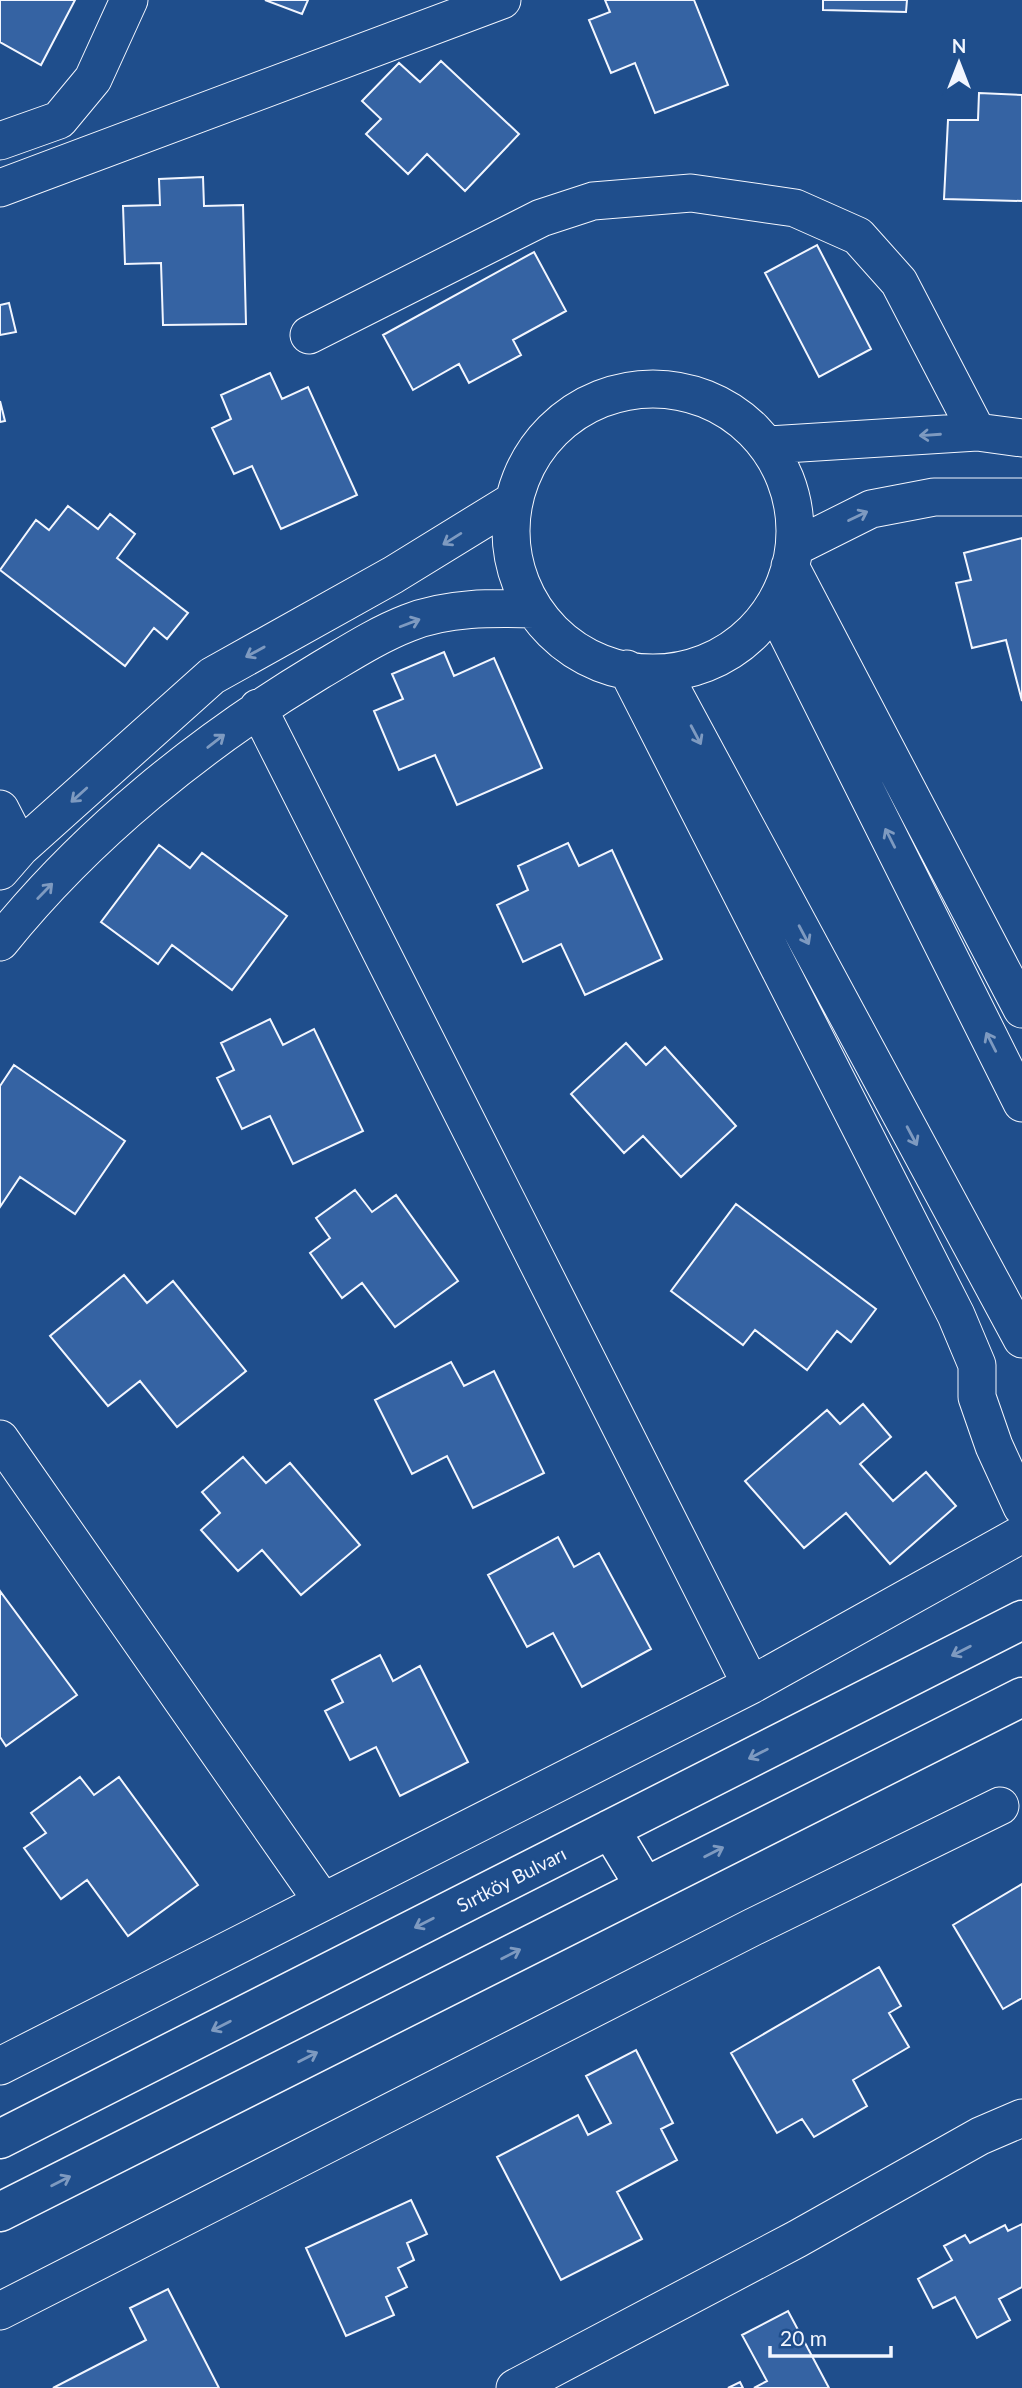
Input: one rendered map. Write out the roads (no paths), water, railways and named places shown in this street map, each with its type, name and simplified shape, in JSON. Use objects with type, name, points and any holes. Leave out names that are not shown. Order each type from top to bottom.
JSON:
[{"type":"main road","name":"Sırtköy Bulvarı","points":[[0,2138],[1022,1620]]},
{"type":"main road","points":[[0,2212],[1022,1697]]},
{"type":"main road","points":[[610,1829],[645,1887]]},
{"type":"street","points":[[0,141],[59,120],[93,79],[129,0]]},
{"type":"street","points":[[0,188],[502,0]]},
{"type":"street","points":[[309,335],[541,218],[593,201],[691,193],[795,208],[858,236],[899,282],[977,432]]},
{"type":"street","points":[[654,387],[719,402],[769,445],[792,493],[793,556],[775,609],[727,655],[664,675],[598,665],[544,627],[513,568],[510,503],[538,442],[589,401],[654,387]]},
{"type":"street","points":[[769,445],[977,432],[1022,438]]},
{"type":"street","points":[[793,556],[871,509],[934,497],[1022,497]]},
{"type":"street","points":[[10,860],[212,676],[393,575],[510,503]]},
{"type":"street","points":[[793,556],[1022,1009]]},
{"type":"street","points":[[0,942],[108,826],[258,708],[358,648],[410,622],[452,611],[534,609]]},
{"type":"street","points":[[775,609],[1022,1103]]},
{"type":"street","points":[[627,669],[956,1315],[977,1365],[977,1397],[981,1409],[1022,1507]]},
{"type":"street","points":[[664,675],[1022,1339]]},
{"type":"street","points":[[258,708],[751,1685]]},
{"type":"street","points":[[0,809],[10,860]]},
{"type":"street","points":[[0,1439],[323,1902]]},
{"type":"street","points":[[0,2066],[751,1685],[1022,1534]]},
{"type":"street","points":[[0,2311],[753,1927],[1000,1806]]},
{"type":"street","points":[[515,2388],[797,2239],[980,2136],[1022,2118]]}]
